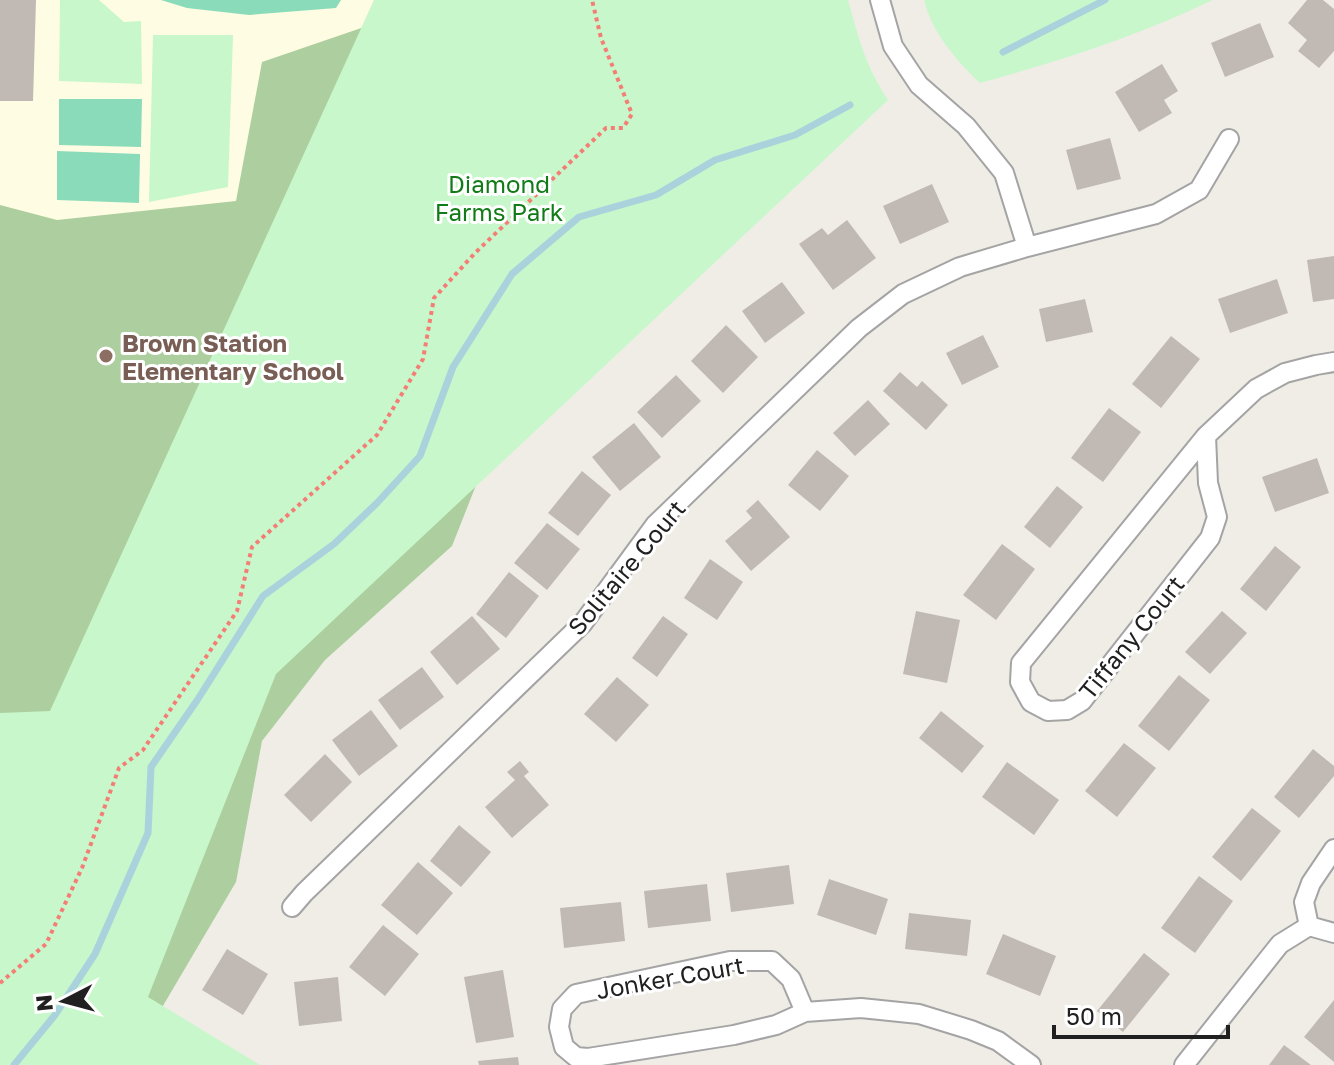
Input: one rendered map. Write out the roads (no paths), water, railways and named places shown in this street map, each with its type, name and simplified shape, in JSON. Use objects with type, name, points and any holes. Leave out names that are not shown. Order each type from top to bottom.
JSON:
[{"type":"street","points":[[880,0],[893,46],[919,85],[966,126],[1004,173],[1027,247]]},
{"type":"street","name":"Solitaire Court","points":[[292,907],[583,623],[655,525],[859,328],[903,294],[960,267],[1156,214],[1199,190],[1229,139]]},
{"type":"street","name":"Tiffany Court","points":[[1206,436],[1208,483],[1217,517],[1210,538],[1082,701],[1067,710],[1048,711],[1031,702],[1020,682],[1021,663],[1206,436],[1256,389],[1285,373],[1334,362]]},
{"type":"street","points":[[1309,926],[1304,902],[1311,883],[1334,849]]},
{"type":"street","points":[[1184,1065],[1280,944],[1309,926],[1334,933]]},
{"type":"street","name":"Jonker Court","points":[[805,1012],[791,979],[772,961],[730,961],[576,994],[562,1009],[559,1027],[564,1047],[576,1057],[588,1058],[734,1035],[776,1025],[805,1012],[861,1008],[919,1014],[971,1030],[998,1041],[1031,1065]]},
{"type":"waterway","points":[[1003,52],[1105,0]]},
{"type":"waterway","points":[[14,1065],[55,1015],[95,954],[148,833],[151,767],[263,596],[334,544],[420,456],[453,367],[512,274],[579,217],[656,195],[715,160],[795,135],[850,105]]},
{"type":"place","name":"Brown Station Elementary School","points":[[106,356]]},
{"type":"park label","name":"Diamond Farms Park","points":[[499,197]]}]
